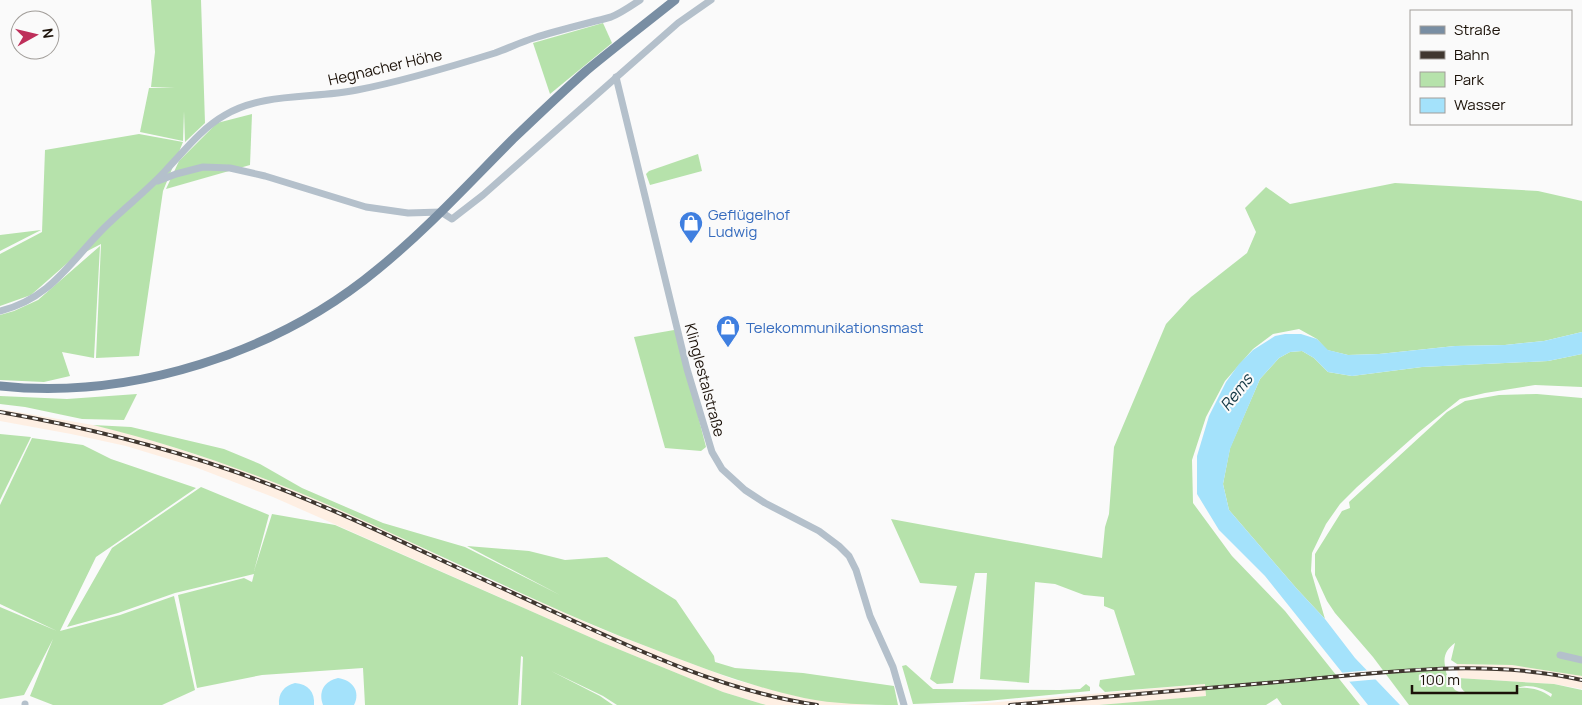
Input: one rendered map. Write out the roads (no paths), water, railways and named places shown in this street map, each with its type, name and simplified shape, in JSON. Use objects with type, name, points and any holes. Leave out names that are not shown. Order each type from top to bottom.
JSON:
[{"type":"main road","points":[[0,386],[67,388],[129,382],[187,368],[233,353],[273,336],[308,317],[345,294],[377,270],[441,212],[512,141],[586,72],[674,0]]},
{"type":"street","name":"Hegnacher Höhe","points":[[0,311],[24,303],[49,287],[64,274],[82,252],[116,217],[155,182],[208,125],[225,114],[242,106],[268,100],[358,90],[442,69],[498,52],[540,36],[612,16],[640,0]]},
{"type":"street","points":[[441,212],[452,219],[490,189],[678,23],[711,0]]},
{"type":"street","name":"Klinglestalstraße","points":[[616,77],[687,369],[712,452],[722,469],[745,490],[765,503],[819,531],[849,556],[856,570],[870,616],[893,667],[904,705]]},
{"type":"street","name":"Hegnacher Höhe","points":[[155,182],[190,170],[217,167],[265,176],[366,207],[408,212],[441,212]]},
{"type":"street","points":[[1560,655],[1582,660]]},
{"type":"water","name":"Rems","points":[[1582,332],[1582,354],[1548,361],[1422,367],[1352,376],[1328,372],[1314,358],[1302,351],[1290,352],[1279,358],[1260,379],[1230,449],[1223,484],[1229,510],[1325,619],[1355,658],[1400,705],[1368,705],[1265,576],[1219,530],[1197,494],[1197,456],[1209,416],[1226,382],[1239,364],[1253,350],[1275,336],[1285,334],[1301,334],[1317,339],[1328,350],[1348,355],[1379,354],[1455,346],[1505,345],[1544,341]]},
{"type":"water","points":[[338,678],[347,681],[354,687],[356,700],[354,705],[323,705],[321,696],[323,688],[333,679]]},
{"type":"water","points":[[295,683],[304,685],[310,690],[314,705],[279,705],[282,691]]},
{"type":"railway","points":[[0,412],[118,437],[233,471],[369,526],[617,641],[695,673],[775,697],[817,705]]},
{"type":"railway","points":[[1010,705],[1435,669],[1509,670],[1546,673],[1582,680]]},
{"type":"place","name":"Geflügelhof Ludwig","points":[[691,244]]},
{"type":"place","name":"Telekommunikationsmast","points":[[728,348]]}]
